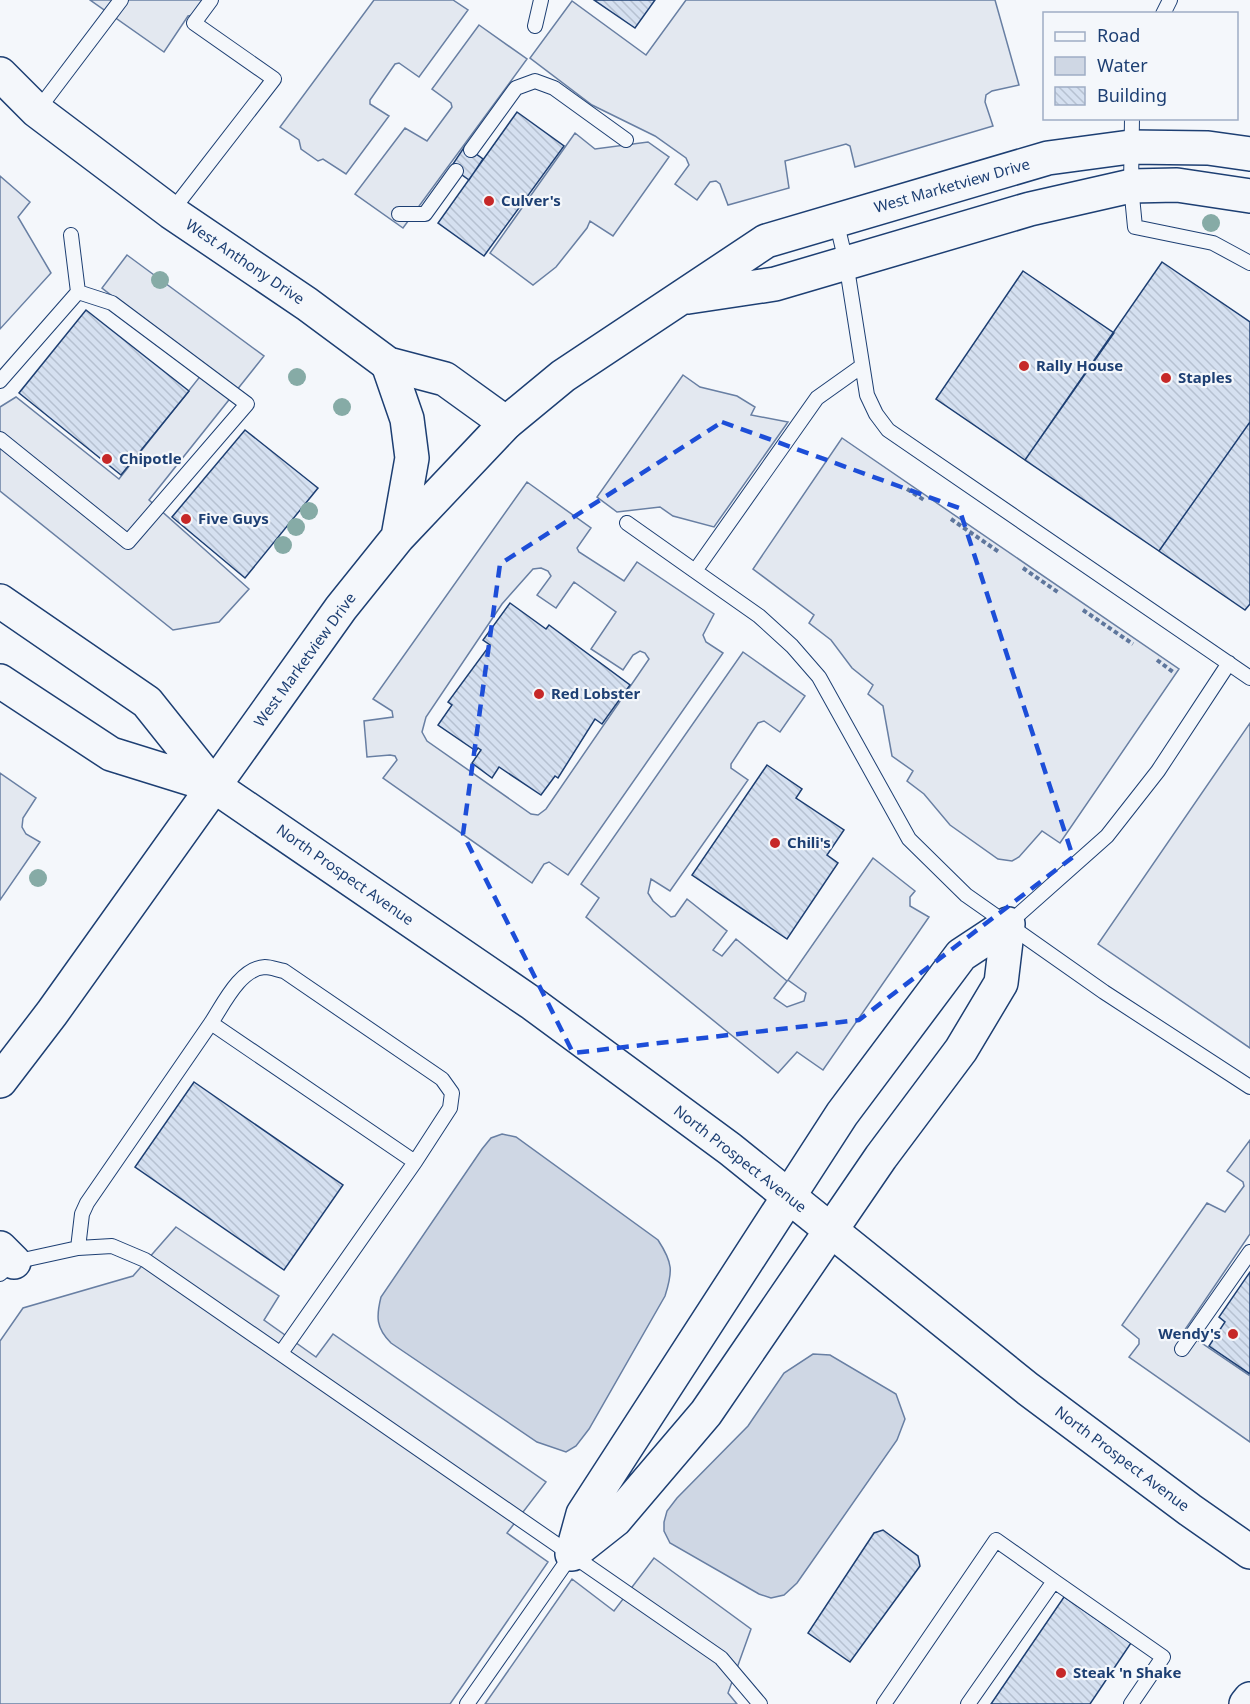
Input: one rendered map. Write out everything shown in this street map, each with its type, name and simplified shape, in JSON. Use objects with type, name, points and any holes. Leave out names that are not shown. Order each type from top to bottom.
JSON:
[{"type":"main road","name":"West Anthony Drive","points":[[0,74],[37,111],[171,212],[307,304],[388,364],[445,379],[506,423]]},
{"type":"main road","name":"West Marketview Drive","points":[[0,1081],[52,1014],[341,608],[398,537],[506,423],[563,376],[674,300],[766,241],[1131,133],[1250,154]]},
{"type":"main road","name":"West Marketview Drive","points":[[674,300],[775,284],[1030,209],[1131,186],[1177,185],[1250,196]]},
{"type":"main road","points":[[388,364],[407,419],[412,458],[398,537]]},
{"type":"main road","name":"North Prospect Avenue","points":[[0,601],[147,702],[214,786],[586,1041],[788,1197],[1037,1395],[1250,1552]]},
{"type":"main road","name":"North Prospect Avenue","points":[[0,681],[111,754],[214,786]]},
{"type":"main road","points":[[572,1554],[583,1514],[842,1114],[961,955],[1008,924]]},
{"type":"main road","points":[[572,1554],[615,1520],[706,1413],[881,1157],[961,1050],[1001,983],[1008,924]]},
{"type":"main road","points":[[1246,1704],[1250,1699]]},
{"type":"lane","points":[[37,111],[121,0]]},
{"type":"lane","points":[[171,212],[274,79],[194,23],[211,0]]},
{"type":"lane","points":[[535,26],[541,0]]},
{"type":"lane","points":[[471,150],[516,88],[535,81],[555,88],[626,140]]},
{"type":"lane","points":[[1131,133],[1131,186],[1135,227],[1213,243],[1250,263]]},
{"type":"lane","points":[[399,214],[425,214],[456,171]]},
{"type":"lane","points":[[836,220],[846,262],[867,395],[876,414],[888,430],[1250,678]]},
{"type":"lane","points":[[0,381],[78,292],[71,235]]},
{"type":"lane","points":[[0,439],[128,542],[247,404],[112,303],[78,292]]},
{"type":"lane","points":[[695,571],[817,398],[862,366]]},
{"type":"lane","points":[[627,523],[759,616],[792,646],[819,677],[909,839],[966,895],[1114,998],[1250,1087]]},
{"type":"lane","points":[[1008,924],[1107,836],[1158,771],[1229,663]]},
{"type":"lane","points":[[78,1248],[82,1214],[87,1203],[241,980],[254,970],[267,967],[284,971],[442,1079],[452,1093],[450,1108],[415,1162],[281,1353]]},
{"type":"lane","points":[[210,1023],[415,1162]]},
{"type":"lane","points":[[4,1262],[78,1248],[112,1246],[145,1260],[721,1658],[760,1704]]},
{"type":"lane","points":[[1182,1349],[1250,1252]]},
{"type":"lane","points":[[884,1704],[996,1540],[1163,1657],[1131,1704]]},
{"type":"lane","points":[[467,1704],[572,1554]]},
{"type":"lane","points":[[968,1704],[1053,1581]]},
{"type":"path","points":[[907,489],[924,500]]},
{"type":"path","points":[[951,519],[999,552]]},
{"type":"path","points":[[1023,568],[1059,593]]},
{"type":"path","points":[[1083,610],[1133,644]]},
{"type":"path","points":[[1156,660],[1173,672]]},
{"type":"highlighted area","points":[[722,422],[959,508],[1073,857],[859,1020],[573,1053],[463,834],[500,564]]},
{"type":"shaded area","points":[[90,0],[215,0],[205,13],[188,16],[164,52]]},
{"type":"shaded area","points":[[374,0],[453,0],[468,10],[419,77],[399,63],[395,64],[370,100],[370,104],[389,116],[346,174],[323,159],[318,161],[301,149],[299,140],[280,127]]},
{"type":"shaded area","points":[[686,0],[995,0],[1019,85],[992,91],[986,95],[985,102],[993,126],[855,167],[850,146],[846,144],[785,161],[789,188],[728,205],[720,184],[716,181],[710,182],[697,200],[675,184],[689,165],[686,158],[655,136],[592,105],[530,58],[572,1],[646,55]]},
{"type":"shaded area","points":[[479,25],[527,59],[403,228],[355,194],[405,128],[427,141],[452,107],[451,103],[432,89]]},
{"type":"shaded area","points":[[575,133],[595,149],[648,142],[669,157],[613,236],[590,221],[556,267],[533,285],[490,253]]},
{"type":"shaded area","points":[[0,176],[30,202],[18,217],[51,273],[0,329]]},
{"type":"shaded area","points":[[127,255],[264,356],[149,500],[249,589],[219,622],[173,630],[0,491],[0,407],[16,397],[119,479],[206,369],[102,288]]},
{"type":"shaded area","points":[[683,375],[700,387],[737,396],[755,407],[751,415],[788,422],[714,527],[673,516],[660,507],[617,512],[597,497]]},
{"type":"shaded area","points":[[842,438],[1179,669],[1060,843],[1042,831],[1019,857],[1012,861],[998,859],[950,825],[924,794],[907,781],[913,771],[892,756],[883,706],[868,694],[873,685],[852,668],[831,640],[809,623],[814,615],[753,569]]},
{"type":"shaded area","points":[[527,482],[591,528],[577,548],[579,552],[624,581],[637,562],[714,614],[703,635],[706,642],[723,653],[568,875],[549,862],[544,864],[532,883],[383,778],[397,760],[395,756],[390,755],[367,757],[364,721],[393,717],[392,711],[373,699]],"holes":[[[541,568],[548,571],[551,576],[537,595],[556,608],[574,582],[616,612],[591,649],[623,670],[633,655],[640,651],[645,653],[649,659],[546,809],[538,815],[531,814],[427,741],[422,732],[426,717],[502,604],[533,569]]]},
{"type":"shaded area","points":[[743,652],[805,696],[780,732],[764,721],[758,723],[731,764],[731,768],[748,780],[670,891],[651,879],[648,893],[653,901],[671,917],[675,916],[687,899],[727,931],[713,950],[722,956],[736,939],[787,981],[774,998],[787,1007],[804,1001],[806,993],[788,980],[873,858],[915,891],[910,897],[910,906],[929,917],[823,1070],[797,1052],[778,1073],[586,917],[599,898],[581,884]]},
{"type":"shaded area","points":[[1250,723],[1250,1048],[1098,944]]},
{"type":"shaded area","points":[[0,773],[36,798],[23,818],[22,827],[26,834],[40,842],[0,900]]},
{"type":"shaded area","points":[[1250,1140],[1250,1234],[1184,1331],[1250,1376],[1250,1442],[1129,1357],[1139,1344],[1139,1339],[1122,1325],[1207,1203],[1225,1212],[1244,1186],[1243,1182],[1227,1171]]},
{"type":"shaded area","points":[[176,1227],[279,1296],[264,1320],[316,1357],[333,1334],[546,1482],[507,1533],[548,1562],[450,1704],[0,1704],[0,1341],[23,1308],[133,1276]]},
{"type":"shaded area","points":[[654,1558],[751,1629],[728,1693],[737,1704],[485,1704],[572,1579],[614,1611]]},
{"type":"water","points":[[502,1134],[516,1137],[658,1240],[669,1261],[670,1273],[665,1296],[589,1429],[576,1446],[566,1452],[537,1442],[391,1343],[382,1332],[378,1322],[381,1297],[482,1149],[491,1138]]},
{"type":"water","points":[[813,1354],[830,1355],[896,1394],[905,1419],[897,1440],[797,1583],[784,1595],[771,1598],[759,1594],[670,1543],[664,1531],[664,1522],[667,1511],[677,1498],[748,1426],[784,1373]]},
{"type":"building","points":[[594,0],[655,0],[635,28]]},
{"type":"building","name":"Culver's","points":[[517,112],[564,146],[484,256],[438,223]]},
{"type":"building","points":[[465,146],[483,159],[469,180],[451,167]]},
{"type":"building","name":"Staples","points":[[1162,262],[1250,322],[1250,422],[1159,551],[1025,460]]},
{"type":"building","name":"Rally House","points":[[1023,271],[1114,333],[1025,460],[936,399]]},
{"type":"building","points":[[86,310],[189,391],[121,475],[19,393]]},
{"type":"building","points":[[1250,422],[1250,604],[1245,610],[1159,551]]},
{"type":"building","points":[[245,430],[318,488],[245,578],[172,517]]},
{"type":"building","name":"Red Lobster","points":[[510,603],[546,629],[549,625],[630,685],[602,724],[595,719],[558,778],[555,776],[541,795],[499,767],[492,778],[472,763],[481,750],[478,748],[476,751],[438,725],[452,705],[448,702],[490,645],[483,640]]},
{"type":"building","name":"Chili's","points":[[767,765],[802,789],[796,798],[844,830],[827,855],[838,863],[787,939],[692,875]]},
{"type":"building","points":[[194,1082],[343,1185],[284,1270],[135,1167]]},
{"type":"building","name":"Wendy's","points":[[1250,1272],[1250,1374],[1209,1346],[1225,1322],[1219,1317]]},
{"type":"building","points":[[883,1530],[918,1556],[920,1566],[850,1662],[808,1633],[874,1533]]},
{"type":"building","name":"Steak 'n Shake","points":[[1064,1597],[1131,1643],[1090,1704],[991,1704]]},
{"type":"place","name":"Culver's","points":[[489,201]]},
{"type":"place","name":"Rally House","points":[[1024,366]]},
{"type":"place","name":"Staples","points":[[1166,378]]},
{"type":"place","name":"Chipotle","points":[[107,459]]},
{"type":"place","name":"Five Guys","points":[[186,519]]},
{"type":"place","name":"Red Lobster","points":[[539,694]]},
{"type":"place","name":"Chili's","points":[[775,843]]},
{"type":"place","name":"Wendy's","points":[[1233,1334]]},
{"type":"place","name":"Steak 'n Shake","points":[[1061,1673]]}]
